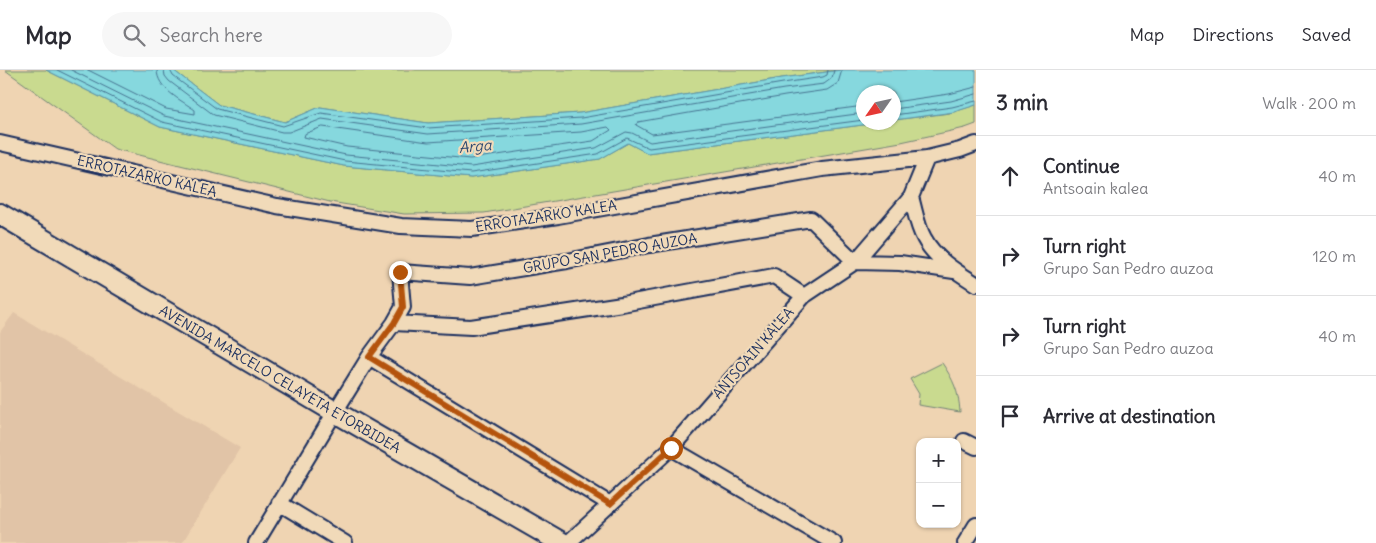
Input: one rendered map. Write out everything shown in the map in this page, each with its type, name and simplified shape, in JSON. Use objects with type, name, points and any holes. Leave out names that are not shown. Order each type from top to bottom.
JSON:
[{"type":"main road","name":"AVENIDA MARCELO CELAYETA ETORBIDEA","points":[[0,214],[335,412],[562,543]]},
{"type":"street","name":"ERROTAZARKO KALEA","points":[[0,143],[277,206],[401,226],[472,228],[558,216],[822,169],[927,158],[976,144]]},
{"type":"street","name":"ANTSOAIN KALEA","points":[[568,543],[671,448],[804,296],[856,262],[911,197],[927,158]]},
{"type":"street","points":[[911,197],[924,238],[939,257],[954,270],[976,284]]},
{"type":"street","name":"GRUPO SAN PEDRO AUZOA","points":[[256,543],[369,357],[394,323],[403,307],[400,272],[470,277],[811,219],[856,262]]},
{"type":"street","points":[[856,262],[900,263],[954,270]]},
{"type":"street","points":[[394,323],[471,327],[622,304],[774,276],[804,296]]},
{"type":"street","points":[[369,357],[610,504]]},
{"type":"street","points":[[671,448],[834,543]]},
{"type":"street","points":[[279,503],[345,543]]},
{"type":"street","points":[[965,543],[976,525]]},
{"type":"shaded area","points":[[14,313],[240,448],[182,543],[0,543],[0,332]]},
{"type":"green space","points":[[5,70],[46,70],[160,127],[344,166],[471,178],[600,159],[628,143],[647,153],[856,126],[856,130],[901,130],[901,119],[950,113],[976,105],[976,124],[965,128],[901,142],[484,213],[404,214],[330,202],[115,149]]},
{"type":"green space","points":[[173,70],[841,70],[782,78],[580,113],[428,123],[320,107],[285,122],[219,105]]},
{"type":"green space","points":[[942,363],[955,386],[960,412],[918,405],[919,394],[910,379]]},
{"type":"water","name":"Arga","points":[[46,70],[173,70],[219,105],[285,122],[320,107],[428,123],[580,113],[782,78],[841,70],[976,70],[976,105],[954,112],[901,119],[901,85],[856,85],[856,126],[647,153],[628,143],[600,159],[471,178],[344,166],[160,127]]},
{"type":"route","points":[[400,272],[403,307],[394,323],[369,357],[610,504],[671,448]]}]
